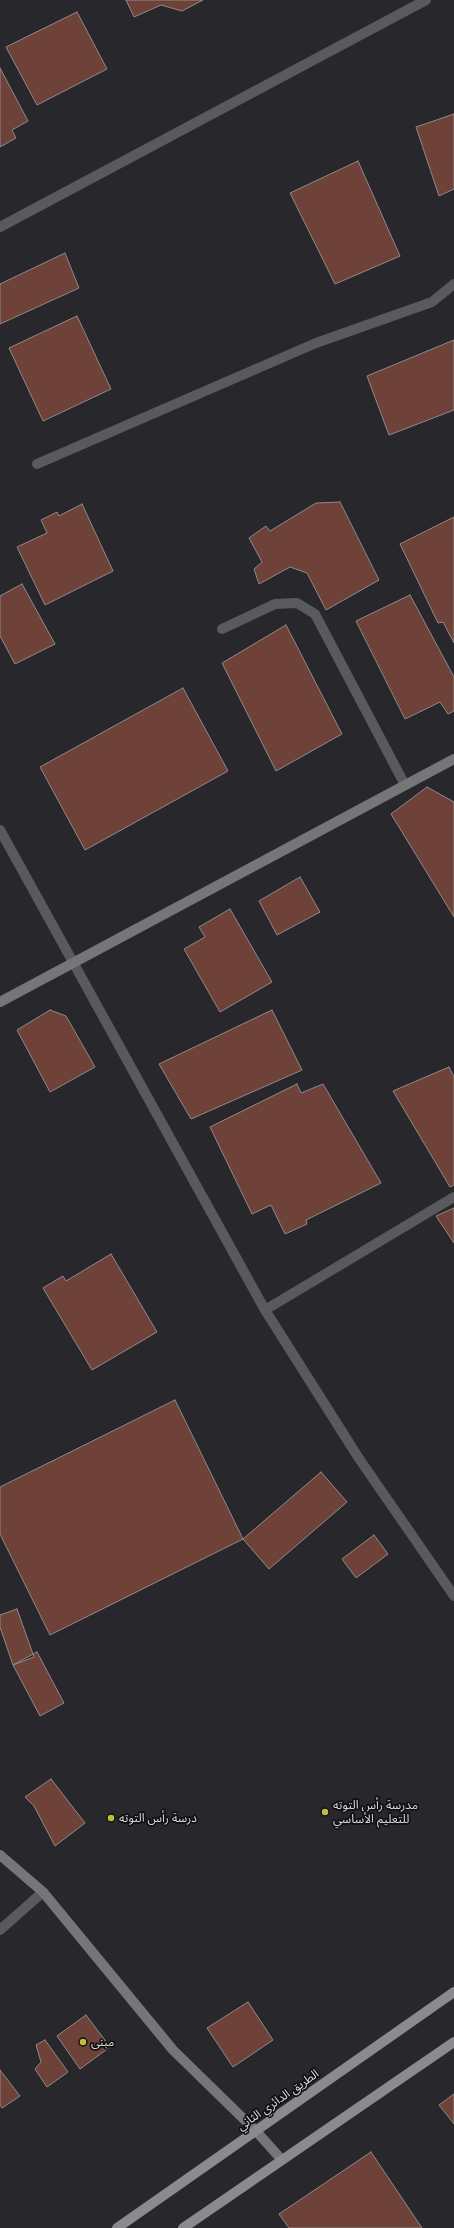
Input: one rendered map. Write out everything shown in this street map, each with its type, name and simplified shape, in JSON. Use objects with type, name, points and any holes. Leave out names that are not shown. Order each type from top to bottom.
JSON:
[{"type":"main road","name":"الطريق الدائري الثاني","points":[[117,2228],[454,1992]]},
{"type":"main road","points":[[183,2228],[281,2159],[454,2042]]},
{"type":"street","points":[[0,227],[426,0]]},
{"type":"street","points":[[37,464],[316,343],[432,302],[454,284]]},
{"type":"street","points":[[222,630],[275,604],[297,603],[315,614],[405,785]]},
{"type":"street","points":[[0,1002],[74,964],[454,759]]},
{"type":"street","points":[[0,830],[265,1310],[358,1457],[454,1596]]},
{"type":"street","points":[[265,1310],[454,1197]]},
{"type":"street","points":[[0,1855],[43,1892],[173,2050],[256,2131],[281,2159]]},
{"type":"street","points":[[0,1930],[43,1892]]},
{"type":"building","points":[[126,0],[203,0],[182,11],[161,5],[134,17]]},
{"type":"building","points":[[77,12],[107,69],[37,105],[6,47]]},
{"type":"building","points":[[0,68],[28,121],[12,130],[16,138],[0,147]]},
{"type":"building","points":[[454,114],[454,189],[439,196],[416,127]]},
{"type":"building","points":[[358,161],[400,256],[335,284],[290,193]]},
{"type":"building","points":[[65,253],[79,288],[0,324],[0,284]]},
{"type":"building","points":[[77,316],[111,389],[43,421],[9,348]]},
{"type":"building","points":[[454,340],[454,410],[389,435],[367,376]]},
{"type":"building","points":[[340,502],[379,580],[326,610],[307,573],[290,567],[259,584],[254,569],[262,562],[249,538],[266,526],[270,531],[316,503]]},
{"type":"building","points":[[82,504],[113,571],[45,605],[17,547],[47,533],[41,520],[57,512],[59,516]]},
{"type":"building","points":[[454,517],[454,643],[443,622],[438,623],[400,544]]},
{"type":"building","points":[[22,584],[55,644],[15,664],[0,636],[0,596]]},
{"type":"building","points":[[410,595],[454,677],[454,711],[448,714],[440,702],[405,719],[356,621]]},
{"type":"building","points":[[286,625],[342,734],[276,771],[222,663]]},
{"type":"building","points":[[183,688],[228,771],[85,850],[40,767]]},
{"type":"building","points":[[427,787],[454,802],[454,917],[391,814]]},
{"type":"building","points":[[300,877],[320,912],[277,935],[259,901]]},
{"type":"building","points":[[230,909],[272,982],[220,1012],[184,949],[205,937],[199,927]]},
{"type":"building","points":[[50,1010],[66,1016],[95,1067],[50,1092],[17,1030]]},
{"type":"building","points":[[272,1010],[302,1070],[191,1119],[159,1064]]},
{"type":"building","points":[[449,1067],[454,1077],[454,1185],[450,1187],[393,1091]]},
{"type":"building","points":[[297,1084],[301,1093],[323,1084],[381,1183],[306,1220],[307,1224],[285,1234],[271,1205],[252,1214],[210,1127]]},
{"type":"building","points":[[454,1208],[454,1243],[436,1216]]},
{"type":"building","points":[[111,1254],[157,1332],[92,1370],[43,1288],[63,1276],[66,1281]]},
{"type":"building","points":[[175,1400],[243,1539],[50,1635],[0,1534],[0,1487]]},
{"type":"building","points":[[321,1472],[347,1502],[269,1569],[243,1539]]},
{"type":"building","points":[[374,1535],[388,1554],[356,1578],[342,1559]]},
{"type":"building","points":[[17,1609],[34,1657],[13,1665],[0,1627],[0,1615]]},
{"type":"building","points":[[37,1652],[64,1703],[40,1716],[13,1665]]},
{"type":"building","points":[[51,1779],[85,1823],[55,1846],[34,1806],[25,1797]]},
{"type":"building","points":[[248,2002],[273,2040],[233,2067],[207,2028]]},
{"type":"building","name":"مبنى","points":[[86,2015],[110,2047],[80,2069],[57,2036]]},
{"type":"building","name":"مبنى","points":[[45,2040],[68,2072],[47,2087],[35,2069],[41,2062],[36,2045]]},
{"type":"building","points":[[0,2070],[20,2096],[2,2108],[0,2105]]},
{"type":"building","points":[[454,2094],[454,2124],[439,2105]]},
{"type":"building","points":[[371,2152],[422,2228],[289,2228],[279,2214]]},
{"type":"place","name":"مدرسة رأس التوته للتعليم الأساسي","points":[[325,1812]]},
{"type":"place","name":"درسة رأس التوته","points":[[111,1818]]},
{"type":"place","name":"مبنى","points":[[83,2042]]}]
